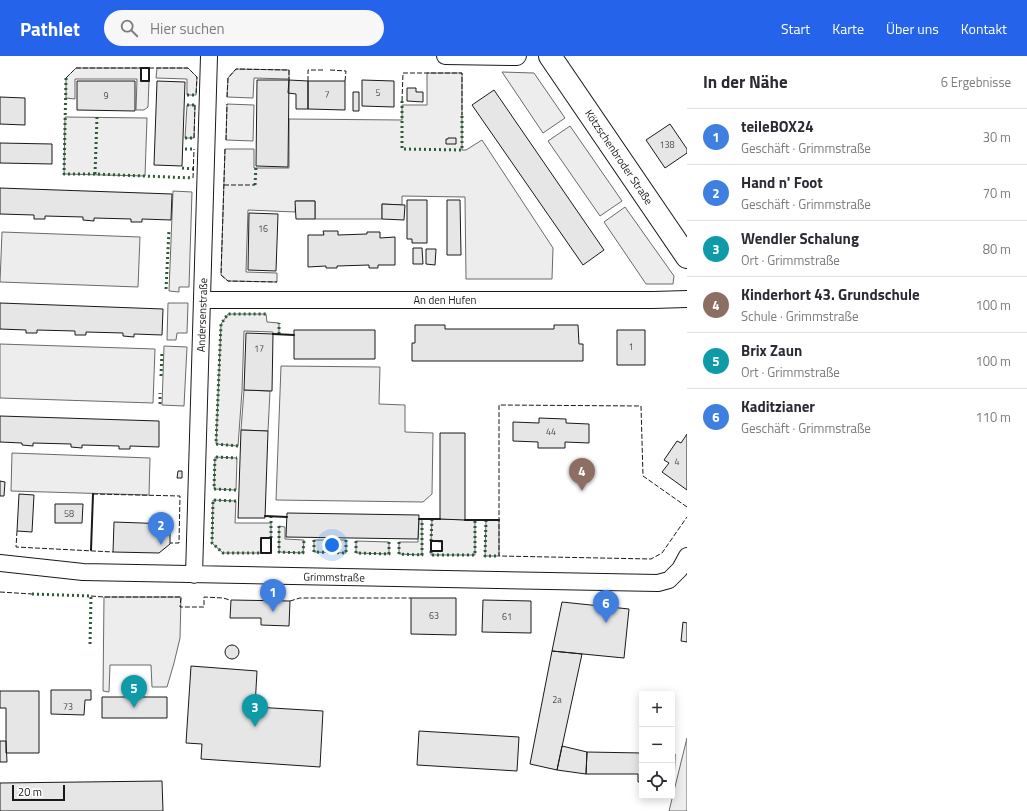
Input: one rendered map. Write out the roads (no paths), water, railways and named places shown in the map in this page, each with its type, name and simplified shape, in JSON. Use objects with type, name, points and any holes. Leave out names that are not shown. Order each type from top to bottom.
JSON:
[{"type":"street","name":"Andersenstraße","points":[[194,574],[209,56]]},
{"type":"street","points":[[445,56],[518,56]]},
{"type":"street","name":"Kötzschenbroder Straße","points":[[550,56],[687,257]]},
{"type":"street","name":"An den Hufen","points":[[202,300],[687,299]]},
{"type":"street","name":"Grimmstraße","points":[[0,563],[83,572],[658,583],[669,580],[680,569],[687,556]]},
{"type":"place","name":"Kinderhort 43. Grundschule","points":[[582,491]]},
{"type":"place","name":"Hand n' Foot","points":[[161,545]]},
{"type":"place","name":"teileBOX24","points":[[273,612]]},
{"type":"place","name":"Kaditzianer","points":[[606,623]]},
{"type":"place","name":"Brix Zaun","points":[[134,708]]},
{"type":"place","name":"Wendler Schalung","points":[[255,727]]}]
